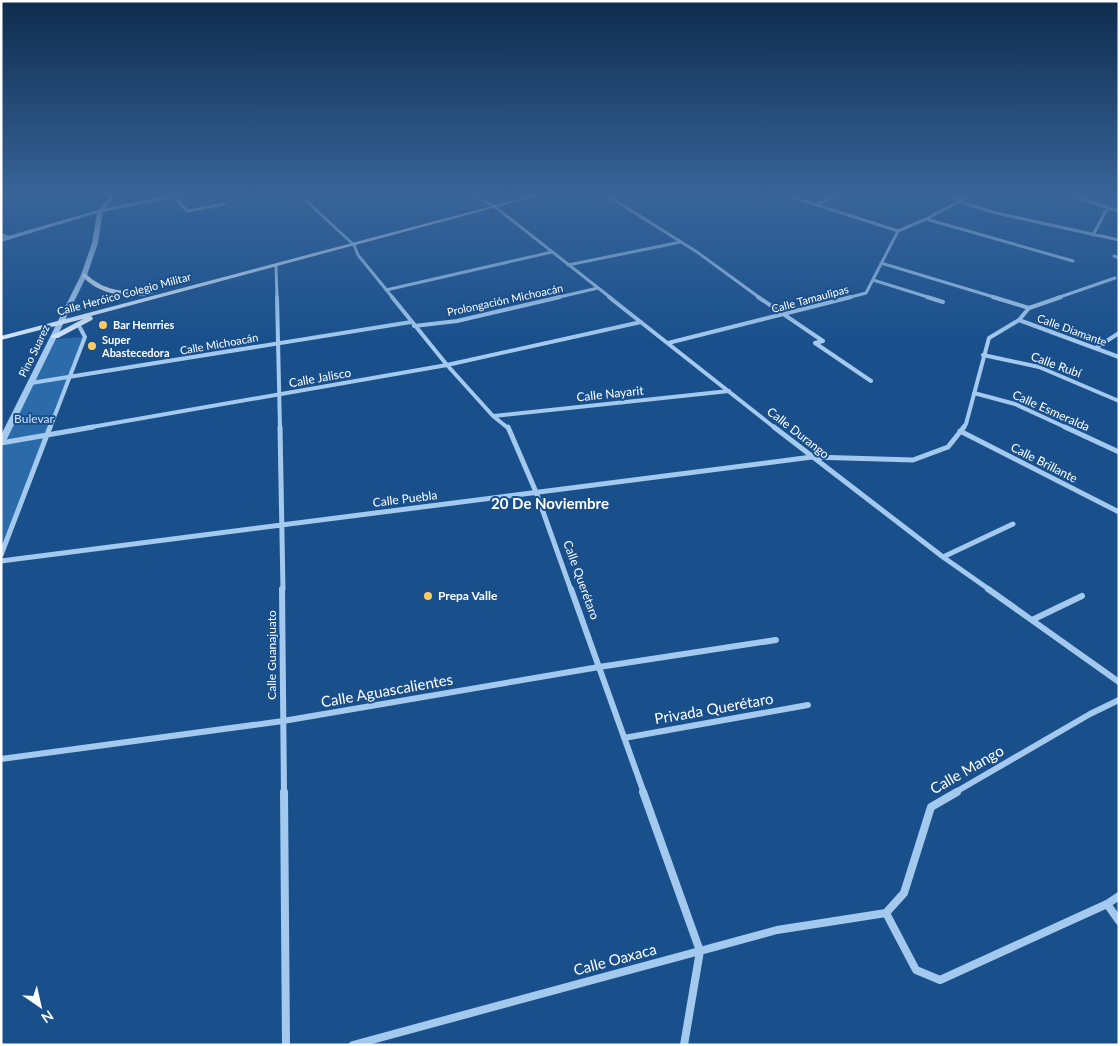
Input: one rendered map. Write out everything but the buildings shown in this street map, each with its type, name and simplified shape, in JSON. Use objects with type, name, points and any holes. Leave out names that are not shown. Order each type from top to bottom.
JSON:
[{"type":"main road","name":"Calle Heróico Colegio Militar","points":[[62,319],[107,310],[337,243]]},
{"type":"main road","name":"Calle Heróico Colegio Militar","points":[[1,336],[150,293],[168,291],[276,266],[362,243]]},
{"type":"main road","points":[[84,275],[95,286],[109,292],[150,293]]},
{"type":"main road","points":[[54,336],[107,310]]},
{"type":"street","name":"Pino Suarez","points":[[1,443],[5,427],[31,383],[84,275],[95,243]]},
{"type":"street","name":"Calle Querétaro","points":[[351,243],[354,245],[358,255],[406,313],[412,324],[493,416],[508,427],[536,492],[700,951],[684,1045]]},
{"type":"street","name":"Calle Durango","points":[[540,243],[812,457],[943,557],[1119,682]]},
{"type":"street","points":[[568,265],[678,243]]},
{"type":"street","points":[[683,243],[822,341],[815,343],[871,381]]},
{"type":"street","name":"Calle Tamaulipas","points":[[668,343],[783,315],[866,292],[892,243]]},
{"type":"street","points":[[1009,243],[1073,261]]},
{"type":"street","points":[[386,290],[552,252]]},
{"type":"street","points":[[1114,256],[1119,258]]},
{"type":"street","points":[[881,264],[1029,308]]},
{"type":"street","name":"Calle Guanajuato","points":[[276,266],[282,525],[286,1045]]},
{"type":"street","points":[[960,431],[966,424],[989,338],[1019,320],[1029,308],[1115,278]]},
{"type":"street","points":[[873,280],[943,302]]},
{"type":"street","name":"Prolongación Michoacán","points":[[412,324],[457,320],[598,288]]},
{"type":"street","name":"Calle Diamante","points":[[1019,320],[1119,357]]},
{"type":"street","name":"Calle Jalisco","points":[[1,443],[46,437],[447,365],[641,322]]},
{"type":"street","points":[[1,556],[85,337],[78,324]]},
{"type":"street","name":"Calle Michoacán","points":[[31,383],[279,343],[412,324]]},
{"type":"street","points":[[1096,348],[1119,333]]},
{"type":"street","name":"Calle Rubí","points":[[983,355],[1039,367],[1119,401]]},
{"type":"street","name":"Calle Nayarit","points":[[493,416],[729,391]]},
{"type":"street","name":"Calle Esmeralda","points":[[974,393],[1015,404],[1119,452]]},
{"type":"street","name":"Calle Puebla","points":[[1,561],[812,457],[913,460],[948,446],[960,431]]},
{"type":"street","name":"Calle Brillante","points":[[960,431],[1119,512]]},
{"type":"street","points":[[943,557],[1013,524]]},
{"type":"street","points":[[1032,620],[1082,596]]},
{"type":"street","name":"Calle Aguascalientes","points":[[1,759],[283,721],[776,640]]},
{"type":"street","name":"Calle Mango","points":[[886,913],[904,893],[931,807],[1090,714],[1119,700]]},
{"type":"street","name":"Privada Querétaro","points":[[624,738],[808,705]]},
{"type":"street","points":[[886,913],[916,970],[940,980],[1107,904],[1119,896]]},
{"type":"street","points":[[1107,904],[1119,921]]},
{"type":"street","name":"Calle Oaxaca","points":[[353,1045],[776,930],[886,913]]},
{"type":"green space","name":"Bulevar","points":[[85,337],[1,555],[1,443],[53,339]]},
{"type":"place","name":"Bar Henrries","points":[[103,325]]},
{"type":"place","name":"Super Abastecedora","points":[[92,346]]},
{"type":"place","name":"Prepa Valle","points":[[428,596]]},
{"type":"district","name":"20 De Noviembre","points":[[550,504]]}]
